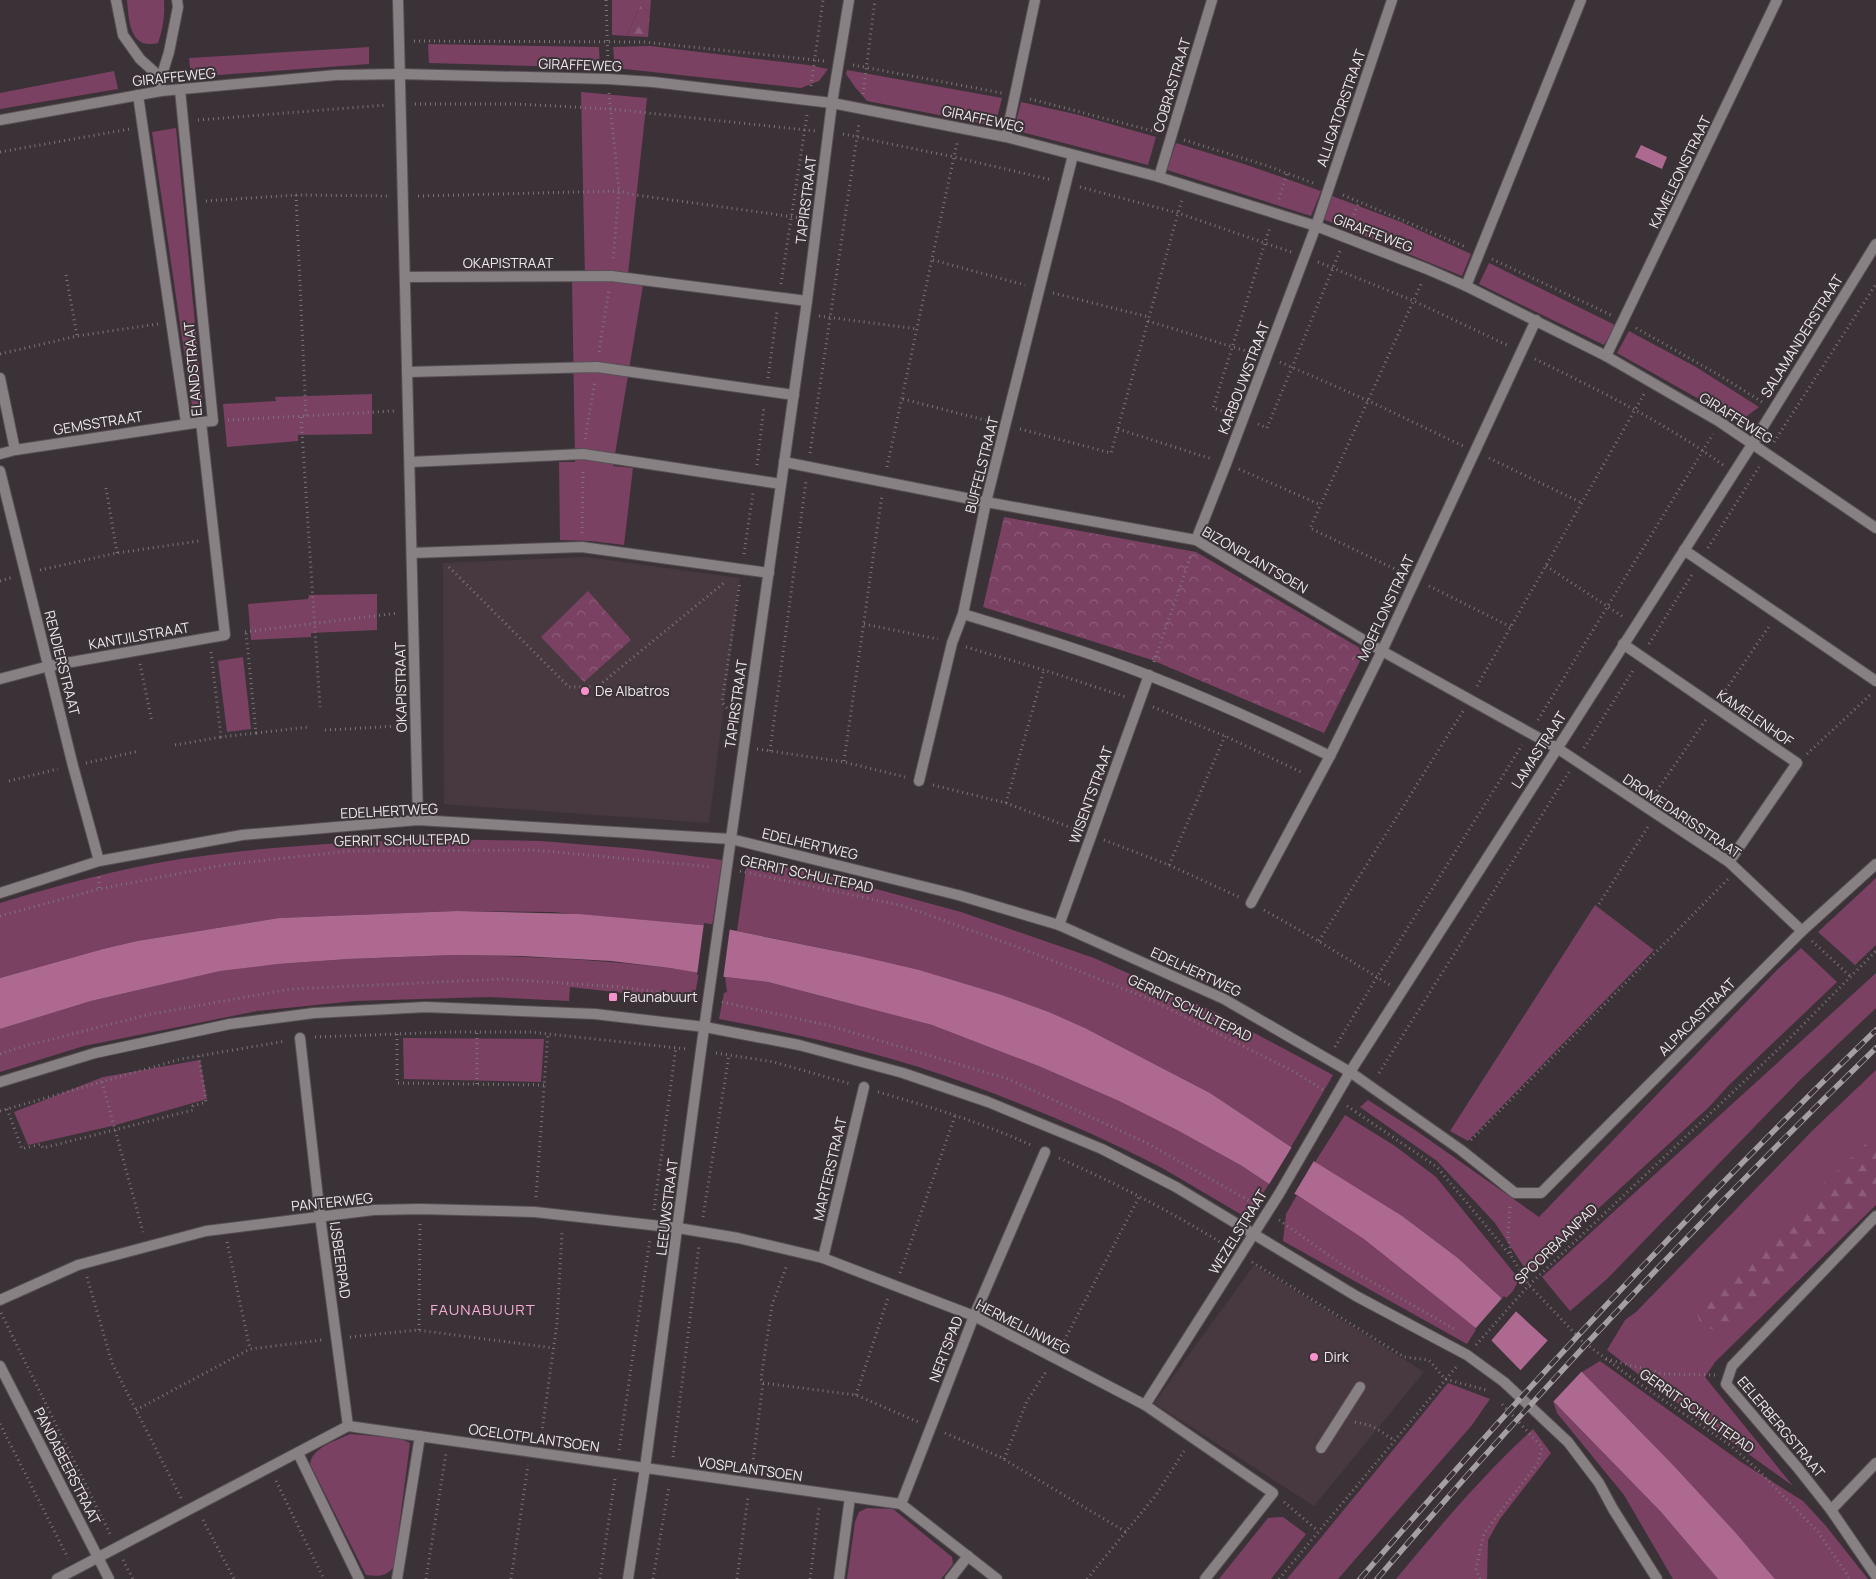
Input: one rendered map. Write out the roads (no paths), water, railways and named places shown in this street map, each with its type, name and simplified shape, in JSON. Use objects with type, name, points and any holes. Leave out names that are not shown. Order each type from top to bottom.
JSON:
[{"type":"street","points":[[116,0],[124,34],[140,59],[161,78]]},
{"type":"street","points":[[161,91],[161,78],[169,52],[178,7],[177,0]]},
{"type":"street","name":"OKAPISTRAAT","points":[[398,0],[418,820]]},
{"type":"street","name":"TAPIRSTRAAT","points":[[731,839],[806,314],[832,102],[849,0]]},
{"type":"street","points":[[1006,137],[1035,0]]},
{"type":"street","name":"COBRASTRAAT","points":[[1159,177],[1212,0]]},
{"type":"street","name":"ALLIGATORSTRAAT","points":[[1316,226],[1392,0]]},
{"type":"street","points":[[1466,286],[1581,0]]},
{"type":"street","name":"KAMELEONSTRAAT","points":[[1606,356],[1777,0]]},
{"type":"street","name":"GIRAFFEWEG","points":[[0,120],[161,91],[336,75],[400,74],[644,81],[809,101],[832,102],[1006,137],[1159,177],[1316,226],[1466,286],[1606,356],[1652,383],[1753,443],[1876,528]]},
{"type":"street","name":"ELANDSTRAAT","points":[[180,90],[212,421],[201,422],[225,634]]},
{"type":"street","name":"ELANDSTRAAT","points":[[138,94],[186,423]]},
{"type":"street","name":"BUFFELSTRAAT","points":[[919,781],[952,642],[963,614],[986,502],[1073,155]]},
{"type":"street","name":"KARBOUWSTRAAT","points":[[1196,540],[1316,226]]},
{"type":"street","name":"SALAMANDERSTRAAT","points":[[1753,443],[1872,259],[1876,244]]},
{"type":"street","name":"OKAPISTRAAT","points":[[405,277],[611,276],[807,301]]},
{"type":"street","name":"MOEFLONSTRAAT","points":[[1251,903],[1330,756],[1382,651],[1536,320]]},
{"type":"street","points":[[407,372],[597,367],[794,395]]},
{"type":"street","points":[[0,378],[15,450]]},
{"type":"street","name":"GEMSSTRAAT","points":[[0,454],[15,450],[201,422]]},
{"type":"street","name":"LAMASTRAAT","points":[[1350,1072],[1753,443]]},
{"type":"street","points":[[410,462],[583,454],[781,484]]},
{"type":"street","name":"BIZONPLANTSOEN","points":[[784,462],[986,502],[1196,540],[1382,651],[1470,700]]},
{"type":"street","name":"RENDIERSTRAAT","points":[[0,471],[99,861]]},
{"type":"street","points":[[412,553],[582,546],[769,573]]},
{"type":"street","points":[[1684,550],[1876,681]]},
{"type":"street","points":[[963,614],[1055,642],[1149,675],[1258,720],[1330,756]]},
{"type":"street","name":"KANTJILSTRAAT","points":[[0,679],[49,666],[225,634]]},
{"type":"street","name":"KAMELENHOF","points":[[1623,644],[1797,764],[1733,866]]},
{"type":"street","name":"WISENTSTRAAT","points":[[1059,925],[1149,675]]},
{"type":"street","name":"DROMEDARISSTRAAT","points":[[1470,700],[1557,748],[1733,866],[1802,931]]},
{"type":"street","name":"EDELHERTWEG","points":[[0,893],[99,861],[242,835],[418,820],[731,839],[958,894],[1059,925],[1224,999],[1350,1072],[1461,1150],[1515,1193]]},
{"type":"street","name":"LEEUWSTRAAT","points":[[628,1579],[645,1468],[731,839]]},
{"type":"street","name":"ALPACASTRAAT","points":[[1515,1193],[1541,1192],[1802,931],[1876,864]]},
{"type":"street","points":[[0,1082],[95,1053],[230,1024],[314,1013],[426,1007],[502,1008],[595,1014],[705,1027],[832,1053],[903,1073],[988,1102],[1102,1149],[1176,1187],[1356,1296],[1467,1355],[1504,1382],[1568,1442],[1599,1483],[1657,1579]]},
{"type":"street","name":"IJSBEERPAD","points":[[300,1038],[320,1216],[348,1426]]},
{"type":"street","name":"WEZELSTRAAT","points":[[1145,1405],[1279,1194],[1350,1072]]},
{"type":"street","name":"MARTERSTRAAT","points":[[823,1258],[864,1087]]},
{"type":"street","name":"NERTSPAD","points":[[900,1504],[974,1316],[1046,1152]]},
{"type":"street","name":"PANTERWEG","points":[[0,1300],[83,1264],[206,1231],[373,1210],[420,1209],[535,1212],[678,1228]]},
{"type":"street","name":"EELERBERGSTRAAT","points":[[1876,1216],[1732,1366],[1726,1384],[1831,1510],[1876,1576]]},
{"type":"street","name":"HERMELIJNWEG","points":[[678,1228],[738,1238],[823,1258],[974,1316],[1145,1405],[1273,1493],[1205,1579]]},
{"type":"street","name":"PANDABEERSTRAAT","points":[[0,1366],[109,1579]]},
{"type":"street","points":[[1321,1448],[1360,1387]]},
{"type":"street","points":[[57,1579],[348,1426]]},
{"type":"street","name":"OCELOTPLANTSOEN","points":[[348,1426],[645,1468]]},
{"type":"street","points":[[397,1579],[420,1436]]},
{"type":"street","points":[[298,1453],[359,1579]]},
{"type":"street","points":[[1831,1510],[1876,1463]]},
{"type":"street","name":"VOSPLANTSOEN","points":[[645,1468],[900,1504],[997,1579]]},
{"type":"street","points":[[839,1579],[850,1497]]},
{"type":"street","points":[[950,1579],[968,1556]]},
{"type":"railway","points":[[1360,1579],[1612,1299],[1742,1163],[1876,1030]]},
{"type":"railway","points":[[1377,1579],[1497,1442],[1620,1308],[1747,1176],[1876,1048]]},
{"type":"place","name":"De Albatros","points":[[585,691]]},
{"type":"place","name":"Faunabuurt","points":[[613,997]]},
{"type":"place","name":"Dirk","points":[[1314,1357]]},
{"type":"district","name":"FAUNABUURT","points":[[483,1310]]}]
